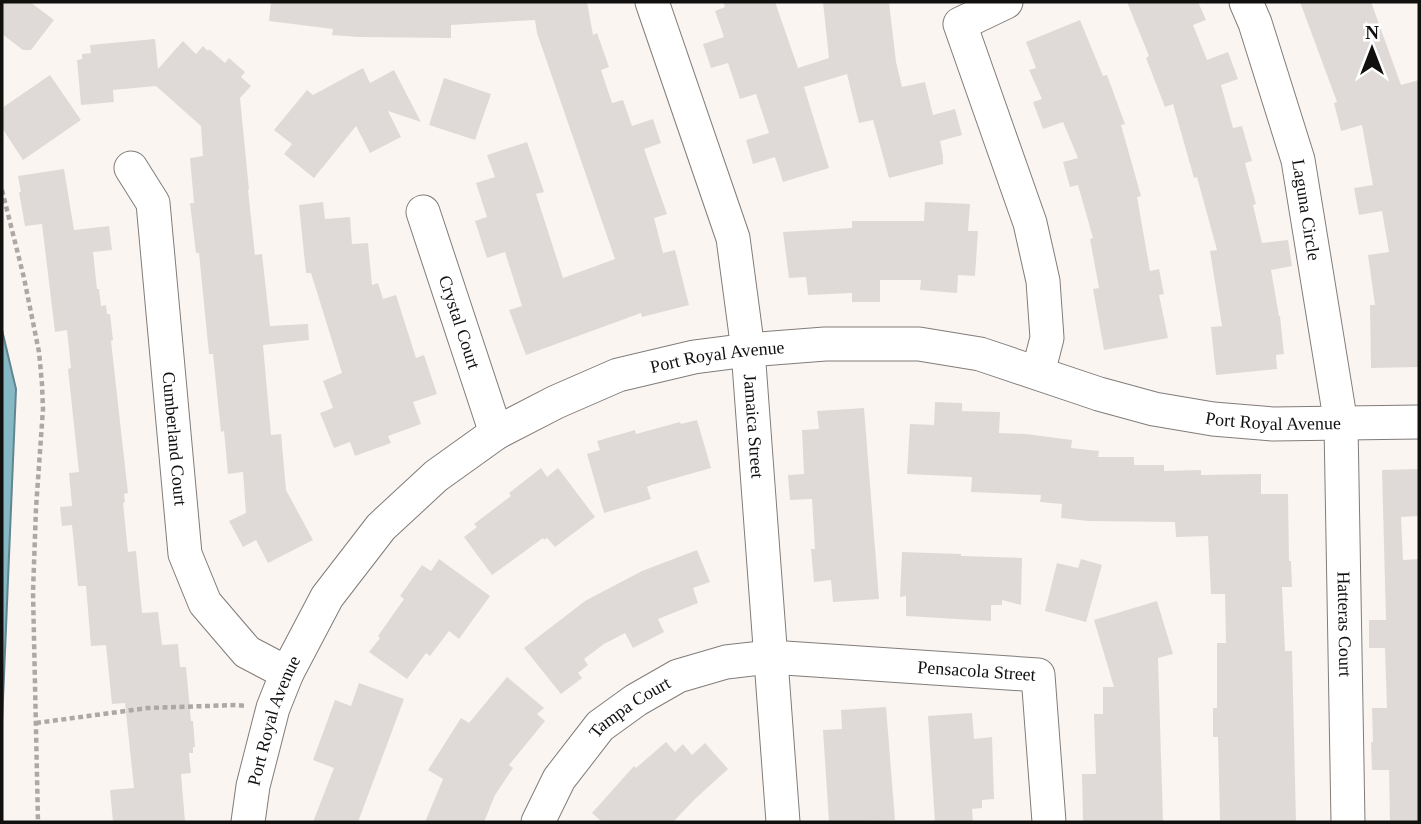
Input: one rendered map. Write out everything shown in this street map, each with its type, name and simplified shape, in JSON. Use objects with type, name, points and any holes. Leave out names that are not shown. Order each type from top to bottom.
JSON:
[{"type":"street","name":"Jamaica Street","points":[[652,2],[733,238],[748,350],[783,822]]},
{"type":"street","points":[[1006,2],[960,24],[1030,223],[1041,269],[1047,338],[1038,373]]},
{"type":"street","name":"Laguna Circle","points":[[1246,2],[1298,160],[1341,424]]},
{"type":"street","name":"Cumberland Court","points":[[131,168],[153,203],[185,554],[205,603],[247,652],[286,673]]},
{"type":"street","name":"Crystal Court","points":[[423,212],[496,433]]},
{"type":"street","name":"Port Royal Avenue","points":[[248,822],[253,786],[273,708],[286,673],[327,597],[381,527],[436,476],[496,433],[556,402],[618,375],[694,357],[748,350],[825,344],[919,344],[980,354],[1099,394],[1154,409],[1213,419],[1273,424],[1419,422]]},
{"type":"street","name":"Hatteras Court","points":[[1341,424],[1348,822]]},
{"type":"street","name":"Tampa Court","points":[[538,822],[559,779],[600,726],[636,700],[678,676],[726,662],[770,657]]},
{"type":"street","name":"Pensacola Street","points":[[770,657],[1038,675],[1049,822]]},
{"type":"path","points":[[2,190],[24,278],[39,352],[42,384],[33,592],[38,822]]},
{"type":"path","points":[[36,723],[148,708],[236,705],[273,708]]},
{"type":"water","points":[[2,330],[16,389],[2,723]]},
{"type":"building","points":[[2,2],[30,2],[54,20],[31,50],[23,50],[2,34]]},
{"type":"building","points":[[271,2],[587,2],[593,35],[597,33],[609,67],[601,70],[612,103],[623,100],[632,126],[653,119],[661,143],[644,149],[667,214],[654,218],[663,253],[675,250],[689,305],[642,317],[641,313],[526,355],[509,310],[522,306],[505,252],[487,258],[475,221],[487,217],[476,183],[495,177],[487,155],[527,142],[544,192],[536,194],[563,278],[615,259],[537,33],[535,20],[451,25],[451,38],[359,37],[332,35],[333,29],[269,21]]},
{"type":"building","points":[[723,2],[775,2],[798,68],[829,58],[823,2],[889,2],[896,62],[902,87],[925,82],[933,115],[955,109],[962,135],[940,141],[943,164],[889,178],[873,120],[859,123],[847,74],[804,87],[829,168],[783,182],[775,157],[753,164],[746,140],[769,133],[756,94],[740,99],[728,63],[711,68],[703,44],[724,37],[715,11],[725,7]]},
{"type":"building","points":[[1127,2],[1198,2],[1206,20],[1193,25],[1207,60],[1228,52],[1238,79],[1221,85],[1233,128],[1242,126],[1252,161],[1245,163],[1256,204],[1253,205],[1262,243],[1288,240],[1292,266],[1271,270],[1284,354],[1276,355],[1277,369],[1216,375],[1211,327],[1222,326],[1210,251],[1217,250],[1173,104],[1165,107],[1146,58],[1149,56]]},
{"type":"building","points":[[1300,2],[1371,2],[1401,85],[1419,80],[1419,367],[1371,368],[1370,305],[1375,305],[1368,255],[1389,252],[1382,211],[1359,215],[1354,188],[1373,185],[1362,125],[1341,131],[1334,103],[1337,102]]},
{"type":"building","points":[[1080,20],[1103,76],[1107,75],[1125,124],[1121,125],[1141,196],[1137,197],[1150,271],[1159,269],[1164,294],[1159,295],[1168,338],[1104,350],[1093,289],[1099,288],[1090,239],[1093,238],[1078,185],[1070,187],[1063,162],[1078,158],[1063,122],[1043,129],[1033,102],[1042,99],[1029,70],[1036,68],[1026,42]]},
{"type":"building","points":[[155,39],[158,69],[183,41],[196,54],[203,46],[225,63],[229,58],[245,72],[241,77],[251,86],[240,98],[248,190],[255,255],[262,254],[270,326],[308,324],[309,340],[263,345],[271,435],[281,434],[286,490],[313,540],[268,563],[256,540],[243,547],[229,521],[246,513],[243,472],[228,474],[213,354],[209,354],[199,253],[196,253],[190,203],[194,203],[190,158],[203,156],[201,126],[156,86],[113,90],[114,102],[81,105],[77,60],[82,59],[82,54],[91,53],[90,45]]},
{"type":"building","points":[[363,68],[370,83],[394,70],[421,122],[388,111],[401,137],[370,153],[356,126],[314,178],[284,154],[292,144],[274,130],[307,90],[313,95]]},
{"type":"building","points":[[50,75],[81,120],[23,160],[2,128],[2,108]]},
{"type":"building","points":[[444,78],[491,94],[475,140],[429,125]]},
{"type":"building","points":[[64,169],[74,230],[109,226],[112,250],[93,252],[101,306],[106,305],[107,314],[110,314],[128,493],[124,494],[123,503],[128,552],[136,551],[142,613],[158,612],[162,645],[178,644],[180,667],[186,667],[195,747],[193,753],[189,753],[191,773],[181,774],[185,822],[113,822],[110,790],[134,788],[125,703],[112,704],[106,645],[91,646],[86,586],[78,586],[72,525],[62,526],[60,507],[72,506],[69,473],[79,472],[68,369],[71,368],[67,330],[55,332],[42,224],[25,226],[19,192],[18,176]]},
{"type":"building","points":[[323,202],[325,219],[350,217],[352,244],[368,243],[372,285],[378,283],[383,299],[396,295],[416,358],[424,355],[437,394],[413,402],[421,424],[388,436],[391,443],[355,456],[350,442],[334,448],[320,413],[333,408],[323,381],[342,373],[311,273],[306,273],[299,205]]},
{"type":"building","points":[[925,202],[970,204],[968,231],[978,231],[975,276],[958,275],[957,293],[920,290],[921,280],[880,280],[880,302],[852,302],[852,293],[808,295],[806,277],[789,278],[783,232],[852,228],[852,221],[924,221]]},
{"type":"building","points":[[935,402],[962,403],[962,411],[1000,412],[999,433],[1072,440],[1071,448],[1099,451],[1098,457],[1134,457],[1134,465],[1164,465],[1164,471],[1201,470],[1201,475],[1261,474],[1261,494],[1288,494],[1292,587],[1282,587],[1285,651],[1292,651],[1296,822],[1220,822],[1218,737],[1213,737],[1213,708],[1217,708],[1217,643],[1226,643],[1225,594],[1211,594],[1208,536],[1176,537],[1175,522],[1061,518],[1062,504],[1040,502],[1041,495],[971,492],[972,477],[907,474],[910,424],[934,425]]},
{"type":"building","points":[[864,408],[879,599],[833,602],[831,580],[814,582],[811,549],[815,549],[812,499],[790,500],[788,475],[804,474],[802,430],[819,429],[817,411]]},
{"type":"building","points":[[697,420],[711,468],[651,485],[647,487],[651,499],[604,513],[587,454],[600,450],[597,441],[635,430],[636,434]]},
{"type":"building","points":[[541,468],[547,477],[558,468],[595,517],[555,547],[547,538],[543,538],[492,575],[464,537],[477,527],[474,524],[511,496],[509,493]]},
{"type":"building","points":[[1419,469],[1419,516],[1401,517],[1403,560],[1419,559],[1419,822],[1390,822],[1389,770],[1372,770],[1371,742],[1372,708],[1387,708],[1385,648],[1369,648],[1369,620],[1386,620],[1382,470]]},
{"type":"building","points":[[697,550],[710,582],[693,588],[698,603],[658,619],[664,632],[633,648],[625,633],[604,644],[584,659],[588,665],[578,673],[582,678],[561,694],[524,648],[585,601],[642,571]]},
{"type":"building","points":[[902,552],[1022,558],[1021,605],[1002,600],[1002,605],[991,605],[991,621],[906,616],[906,596],[900,597]]},
{"type":"building","points":[[439,559],[490,596],[459,639],[449,631],[430,656],[426,653],[407,679],[369,652],[404,599],[400,596],[422,565],[431,571]]},
{"type":"building","points":[[1081,559],[1102,565],[1086,622],[1045,611],[1057,563],[1078,568]]},
{"type":"building","points":[[1157,601],[1173,654],[1158,658],[1163,822],[1083,822],[1082,774],[1096,774],[1094,714],[1103,714],[1103,687],[1114,687],[1094,620]]},
{"type":"building","points":[[507,677],[544,708],[537,714],[545,721],[509,765],[513,768],[495,795],[484,822],[425,822],[443,779],[428,770],[461,718],[469,723]]},
{"type":"building","points":[[359,683],[404,699],[358,822],[313,822],[334,768],[313,760],[335,700],[351,706]]},
{"type":"building","points":[[886,707],[895,820],[829,822],[823,730],[842,729],[841,710]]},
{"type":"building","points":[[972,713],[974,739],[992,737],[994,799],[982,800],[982,808],[972,809],[973,822],[935,822],[928,716]]},
{"type":"building","points":[[666,742],[675,752],[683,744],[692,755],[705,743],[728,769],[673,822],[602,822],[592,813],[634,766],[636,768]]}]
